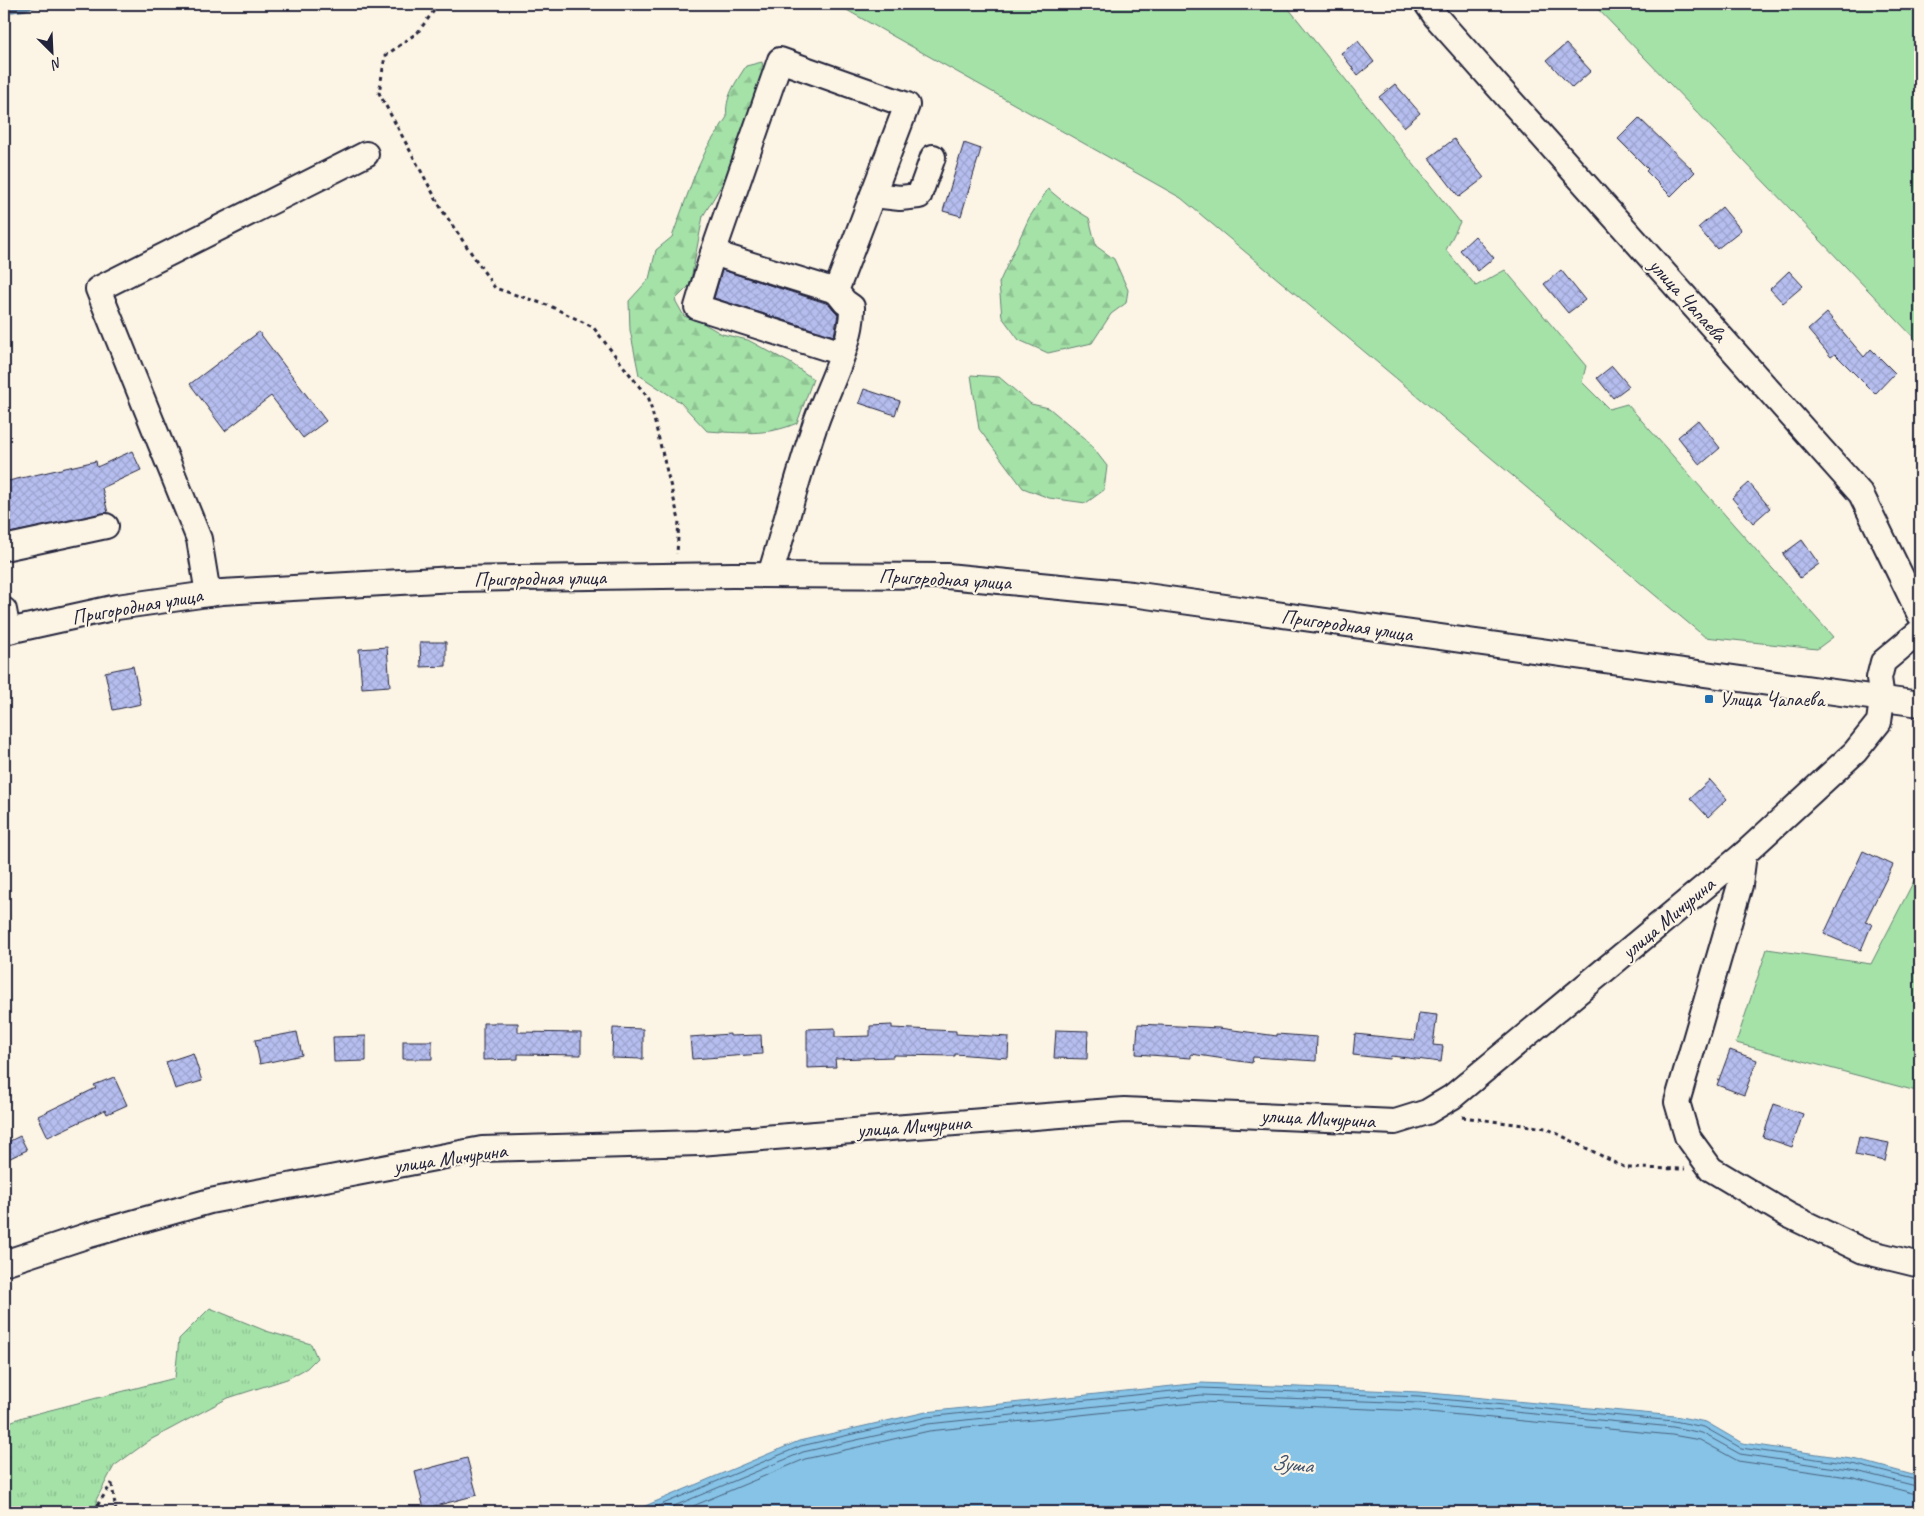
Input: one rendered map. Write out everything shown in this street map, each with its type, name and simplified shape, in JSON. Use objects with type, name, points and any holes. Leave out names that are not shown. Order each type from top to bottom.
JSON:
[{"type":"street","name":"улица Чапаева","points":[[1427,4],[1860,494],[1920,615]]},
{"type":"street","points":[[836,291],[908,105],[780,60],[713,253],[697,307],[842,353]]},
{"type":"street","points":[[208,594],[199,539],[98,289],[366,154]]},
{"type":"street","points":[[873,195],[900,198],[919,196],[933,157]]},
{"type":"street","points":[[713,253],[836,291],[852,307],[852,318],[842,353],[813,430],[770,575]]},
{"type":"street","points":[[4,548],[106,526]]},
{"type":"street","name":"Пригородная улица","points":[[5,624],[208,594],[455,579],[770,575],[947,576],[1132,594],[1882,700]]},
{"type":"street","points":[[1920,631],[1883,662],[1879,678],[1882,700],[1920,704]]},
{"type":"street","name":"улица Мичурина","points":[[4,1263],[86,1236],[210,1201],[482,1149],[699,1143],[1124,1110],[1394,1122],[1427,1112],[1452,1097],[1744,854],[1855,752],[1879,722],[1882,700]]},
{"type":"street","name":"улица Мичурина","points":[[1744,854],[1740,885],[1677,1102],[1687,1136],[1711,1169],[1788,1215],[1863,1251],[1920,1265]]},
{"type":"path","points":[[439,4],[418,32],[385,56],[378,93],[442,210],[495,288],[550,306],[593,327],[649,399],[679,520],[677,576]]},
{"type":"path","points":[[1427,1112],[1546,1128],[1626,1168],[1711,1169]]},
{"type":"path","points":[[93,1512],[112,1483],[116,1512]]},
{"type":"green space","points":[[836,4],[1285,4],[1460,222],[1446,250],[1476,286],[1505,270],[1586,366],[1582,382],[1609,409],[1627,404],[1833,637],[1817,649],[1705,637],[1181,198]]},
{"type":"green space","points":[[1593,4],[1920,4],[1920,344]]},
{"type":"green space","points":[[762,62],[767,82],[748,113],[724,181],[703,216],[690,285],[675,300],[684,316],[701,322],[722,334],[748,340],[792,364],[813,379],[797,423],[764,432],[707,431],[680,402],[639,375],[630,330],[629,301],[649,279],[656,250],[672,237],[695,174],[708,146],[727,117],[727,103],[735,84],[746,66]]},
{"type":"green space","points":[[1048,189],[1066,204],[1089,218],[1096,246],[1114,259],[1128,290],[1126,303],[1111,314],[1092,343],[1048,353],[1019,340],[1002,317],[999,283],[1029,218]]},
{"type":"green space","points":[[971,375],[999,377],[1031,404],[1049,408],[1086,439],[1107,466],[1104,490],[1086,503],[1049,498],[1023,488],[979,429]]},
{"type":"green space","points":[[1920,869],[1920,1092],[1736,1043],[1767,949],[1871,964]]},
{"type":"green space","points":[[210,1308],[266,1331],[311,1344],[317,1358],[307,1368],[287,1379],[228,1398],[150,1440],[114,1466],[96,1500],[102,1512],[4,1512],[4,1424],[23,1417],[175,1378],[179,1339]]},
{"type":"water","name":"Зуша","points":[[1201,1383],[1419,1392],[1675,1416],[1706,1422],[1742,1443],[1858,1460],[1920,1477],[1920,1512],[631,1512],[799,1441],[926,1412]]},
{"type":"building","points":[[1358,41],[1374,62],[1358,75],[1341,53]]},
{"type":"building","points":[[1566,44],[1591,71],[1572,88],[1547,60]]},
{"type":"building","points":[[1395,84],[1420,113],[1404,127],[1379,97]]},
{"type":"building","points":[[1639,118],[1695,172],[1671,196],[1646,171],[1648,169],[1618,139]]},
{"type":"building","points":[[1454,139],[1484,178],[1459,197],[1429,158]]},
{"type":"building","points":[[964,143],[981,149],[961,216],[943,211]]},
{"type":"building","points":[[1722,207],[1741,230],[1717,249],[1698,228]]},
{"type":"building","points":[[1475,236],[1494,258],[1478,271],[1460,250]]},
{"type":"building","points":[[722,270],[829,304],[838,314],[834,336],[714,298]]},
{"type":"building","points":[[1561,270],[1585,300],[1568,313],[1544,284]]},
{"type":"building","points":[[1789,271],[1803,286],[1783,303],[1770,289]]},
{"type":"building","points":[[1827,313],[1864,357],[1871,349],[1895,373],[1875,394],[1835,354],[1831,357],[1808,330]]},
{"type":"building","points":[[259,332],[326,421],[303,438],[271,396],[225,431],[190,384]]},
{"type":"building","points":[[1612,366],[1629,386],[1613,398],[1597,378]]},
{"type":"building","points":[[864,389],[900,401],[895,415],[859,403]]},
{"type":"building","points":[[1698,420],[1720,448],[1700,465],[1678,437]]},
{"type":"building","points":[[132,451],[141,470],[102,488],[108,513],[5,534],[4,482],[96,461],[97,467]]},
{"type":"building","points":[[1749,483],[1770,508],[1753,523],[1732,498]]},
{"type":"building","points":[[1802,540],[1819,564],[1800,578],[1783,554]]},
{"type":"building","points":[[420,642],[446,642],[446,666],[421,667]]},
{"type":"building","points":[[387,647],[390,686],[362,688],[359,649]]},
{"type":"building","points":[[133,666],[141,704],[113,710],[105,672]]},
{"type":"building","points":[[1710,780],[1727,799],[1708,817],[1690,798]]},
{"type":"building","points":[[1863,851],[1893,865],[1865,922],[1872,924],[1861,950],[1824,934]]},
{"type":"building","points":[[1419,1013],[1437,1015],[1433,1045],[1443,1046],[1441,1062],[1391,1056],[1390,1059],[1353,1055],[1355,1034],[1415,1040]]},
{"type":"building","points":[[483,1023],[518,1023],[518,1032],[581,1033],[581,1055],[518,1054],[518,1059],[483,1060]]},
{"type":"building","points":[[1138,1024],[1219,1028],[1277,1036],[1277,1034],[1317,1037],[1316,1061],[1253,1057],[1252,1063],[1191,1054],[1191,1058],[1136,1054]]},
{"type":"building","points":[[892,1025],[892,1028],[956,1031],[956,1034],[1009,1037],[1008,1058],[955,1054],[955,1056],[893,1055],[893,1057],[835,1059],[836,1067],[807,1068],[807,1029],[835,1028],[835,1037],[870,1036],[870,1026]]},
{"type":"building","points":[[613,1028],[643,1029],[643,1059],[612,1058]]},
{"type":"building","points":[[1056,1030],[1088,1031],[1087,1059],[1054,1058]]},
{"type":"building","points":[[297,1032],[302,1055],[260,1064],[255,1040]]},
{"type":"building","points":[[730,1034],[730,1036],[761,1035],[762,1054],[692,1059],[690,1037]]},
{"type":"building","points":[[366,1036],[366,1061],[334,1062],[333,1037]]},
{"type":"building","points":[[403,1041],[432,1041],[432,1059],[403,1059]]},
{"type":"building","points":[[1730,1050],[1757,1060],[1744,1095],[1717,1085]]},
{"type":"building","points":[[193,1053],[202,1081],[175,1089],[166,1062]]},
{"type":"building","points":[[114,1077],[127,1105],[107,1114],[105,1110],[48,1137],[38,1116],[96,1088],[94,1085]]},
{"type":"building","points":[[1774,1104],[1803,1114],[1792,1147],[1763,1137]]},
{"type":"building","points":[[20,1136],[27,1150],[4,1161],[4,1144]]},
{"type":"building","points":[[1859,1137],[1889,1143],[1885,1161],[1855,1155]]},
{"type":"building","points":[[467,1458],[477,1495],[424,1509],[415,1472]]},
{"type":"waterway","points":[[4,11],[37,4]]},
{"type":"place","name":"Улица Чапаева","points":[[1709,699]]}]
